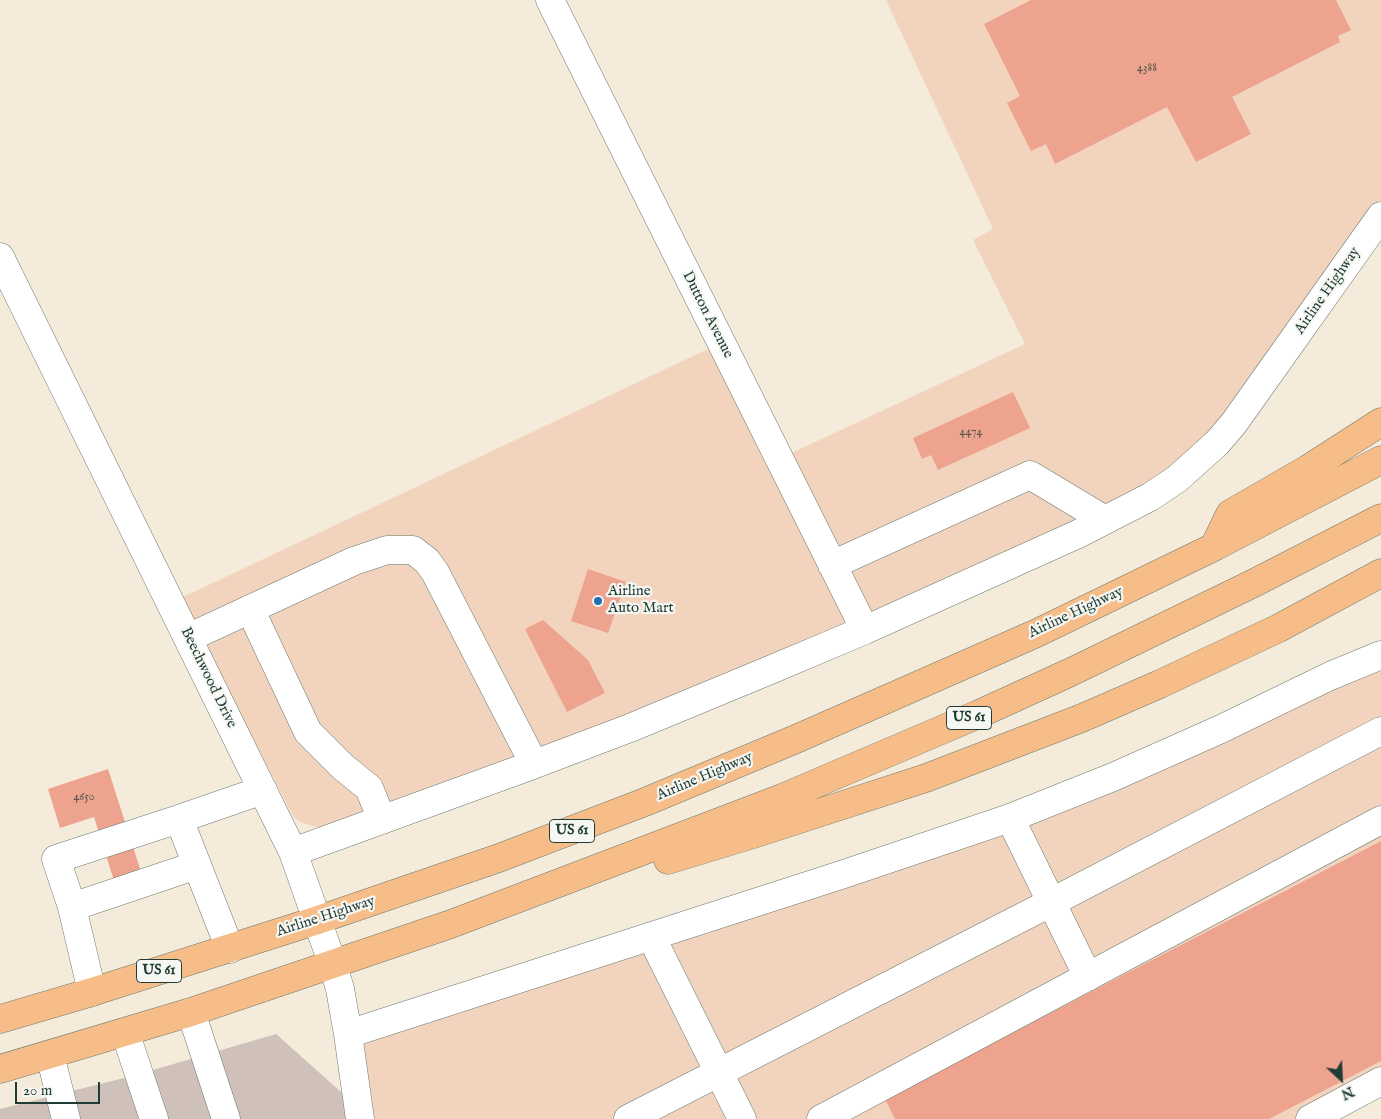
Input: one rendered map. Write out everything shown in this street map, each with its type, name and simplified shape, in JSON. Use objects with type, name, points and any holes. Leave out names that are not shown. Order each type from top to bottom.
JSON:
[{"type":"highway","points":[[1214,547],[1230,514],[1308,469],[1381,422]]},
{"type":"highway","name":"Airline Highway","points":[[0,1019],[92,992],[318,920],[490,861],[654,798],[796,739],[1028,637],[1214,547],[1381,460]]},
{"type":"highway","name":"US 61","points":[[0,1069],[191,1012],[333,965],[451,924],[782,798],[987,710],[1140,638],[1381,518]]},
{"type":"highway","points":[[545,889],[670,859],[760,832],[973,761],[1125,699],[1279,628],[1381,573]]},
{"type":"highway","points":[[1279,628],[1381,593]]},
{"type":"street","name":"Dutton Avenue","points":[[550,0],[865,630]]},
{"type":"street","name":"Airline Highway","points":[[293,852],[630,728],[865,630],[1105,520],[1150,497],[1177,480],[1217,443],[1253,398],[1381,216]]},
{"type":"street","name":"Beechwood Drive","points":[[0,257],[293,852],[333,965],[348,1034],[360,1119]]},
{"type":"street","points":[[832,565],[1030,475],[1105,520]]},
{"type":"street","points":[[188,638],[354,561],[387,550],[413,550],[427,561],[435,572],[534,764]]},
{"type":"street","points":[[250,609],[308,732],[343,767],[368,788],[382,820]]},
{"type":"street","points":[[348,1034],[879,863],[1010,818],[1113,777],[1221,729],[1330,676],[1381,655]]},
{"type":"street","points":[[628,1119],[1381,731]]},
{"type":"street","points":[[92,992],[72,907],[56,859],[263,790]]},
{"type":"street","points":[[1010,818],[1088,977]]},
{"type":"street","points":[[179,819],[230,949]]},
{"type":"street","points":[[821,1119],[1381,820]]},
{"type":"street","points":[[72,907],[197,865]]},
{"type":"street","points":[[651,936],[742,1119]]},
{"type":"street","points":[[191,1012],[226,1119]]},
{"type":"street","points":[[125,1032],[154,1119]]},
{"type":"street","points":[[50,1055],[66,1119]]},
{"type":"street","points":[[1310,1119],[1381,1081]]},
{"type":"shaded area","points":[[886,0],[1381,0],[1381,199],[1217,427],[1182,461],[1106,510],[740,672],[403,802],[320,828],[302,823],[295,818],[181,598],[710,348],[766,465],[1025,344],[973,240],[993,229]]},
{"type":"shaded area","points":[[1381,656],[1381,1091],[1327,1119],[360,1119],[348,1034],[1010,818]]},
{"type":"shaded area","points":[[276,1034],[359,1108],[361,1119],[0,1119],[0,1109],[136,1075]]},
{"type":"building","points":[[1031,0],[1336,0],[1351,30],[1338,36],[1340,42],[1232,97],[1251,134],[1196,162],[1167,107],[1055,164],[1046,144],[1031,151],[1007,103],[1020,96],[984,24]]},
{"type":"building","points":[[1013,392],[1030,428],[938,470],[931,455],[922,459],[913,438]]},
{"type":"building","name":"Airline Auto Mart","points":[[588,569],[626,582],[608,633],[571,621]]},
{"type":"building","points":[[543,620],[588,660],[605,693],[567,712],[525,629]]},
{"type":"building","points":[[108,769],[143,878],[116,887],[94,817],[60,828],[48,789]]},
{"type":"building","points":[[1381,841],[1381,1061],[1269,1119],[895,1119],[885,1099]]},
{"type":"place","name":"Airline Auto Mart","points":[[598,601]]}]
